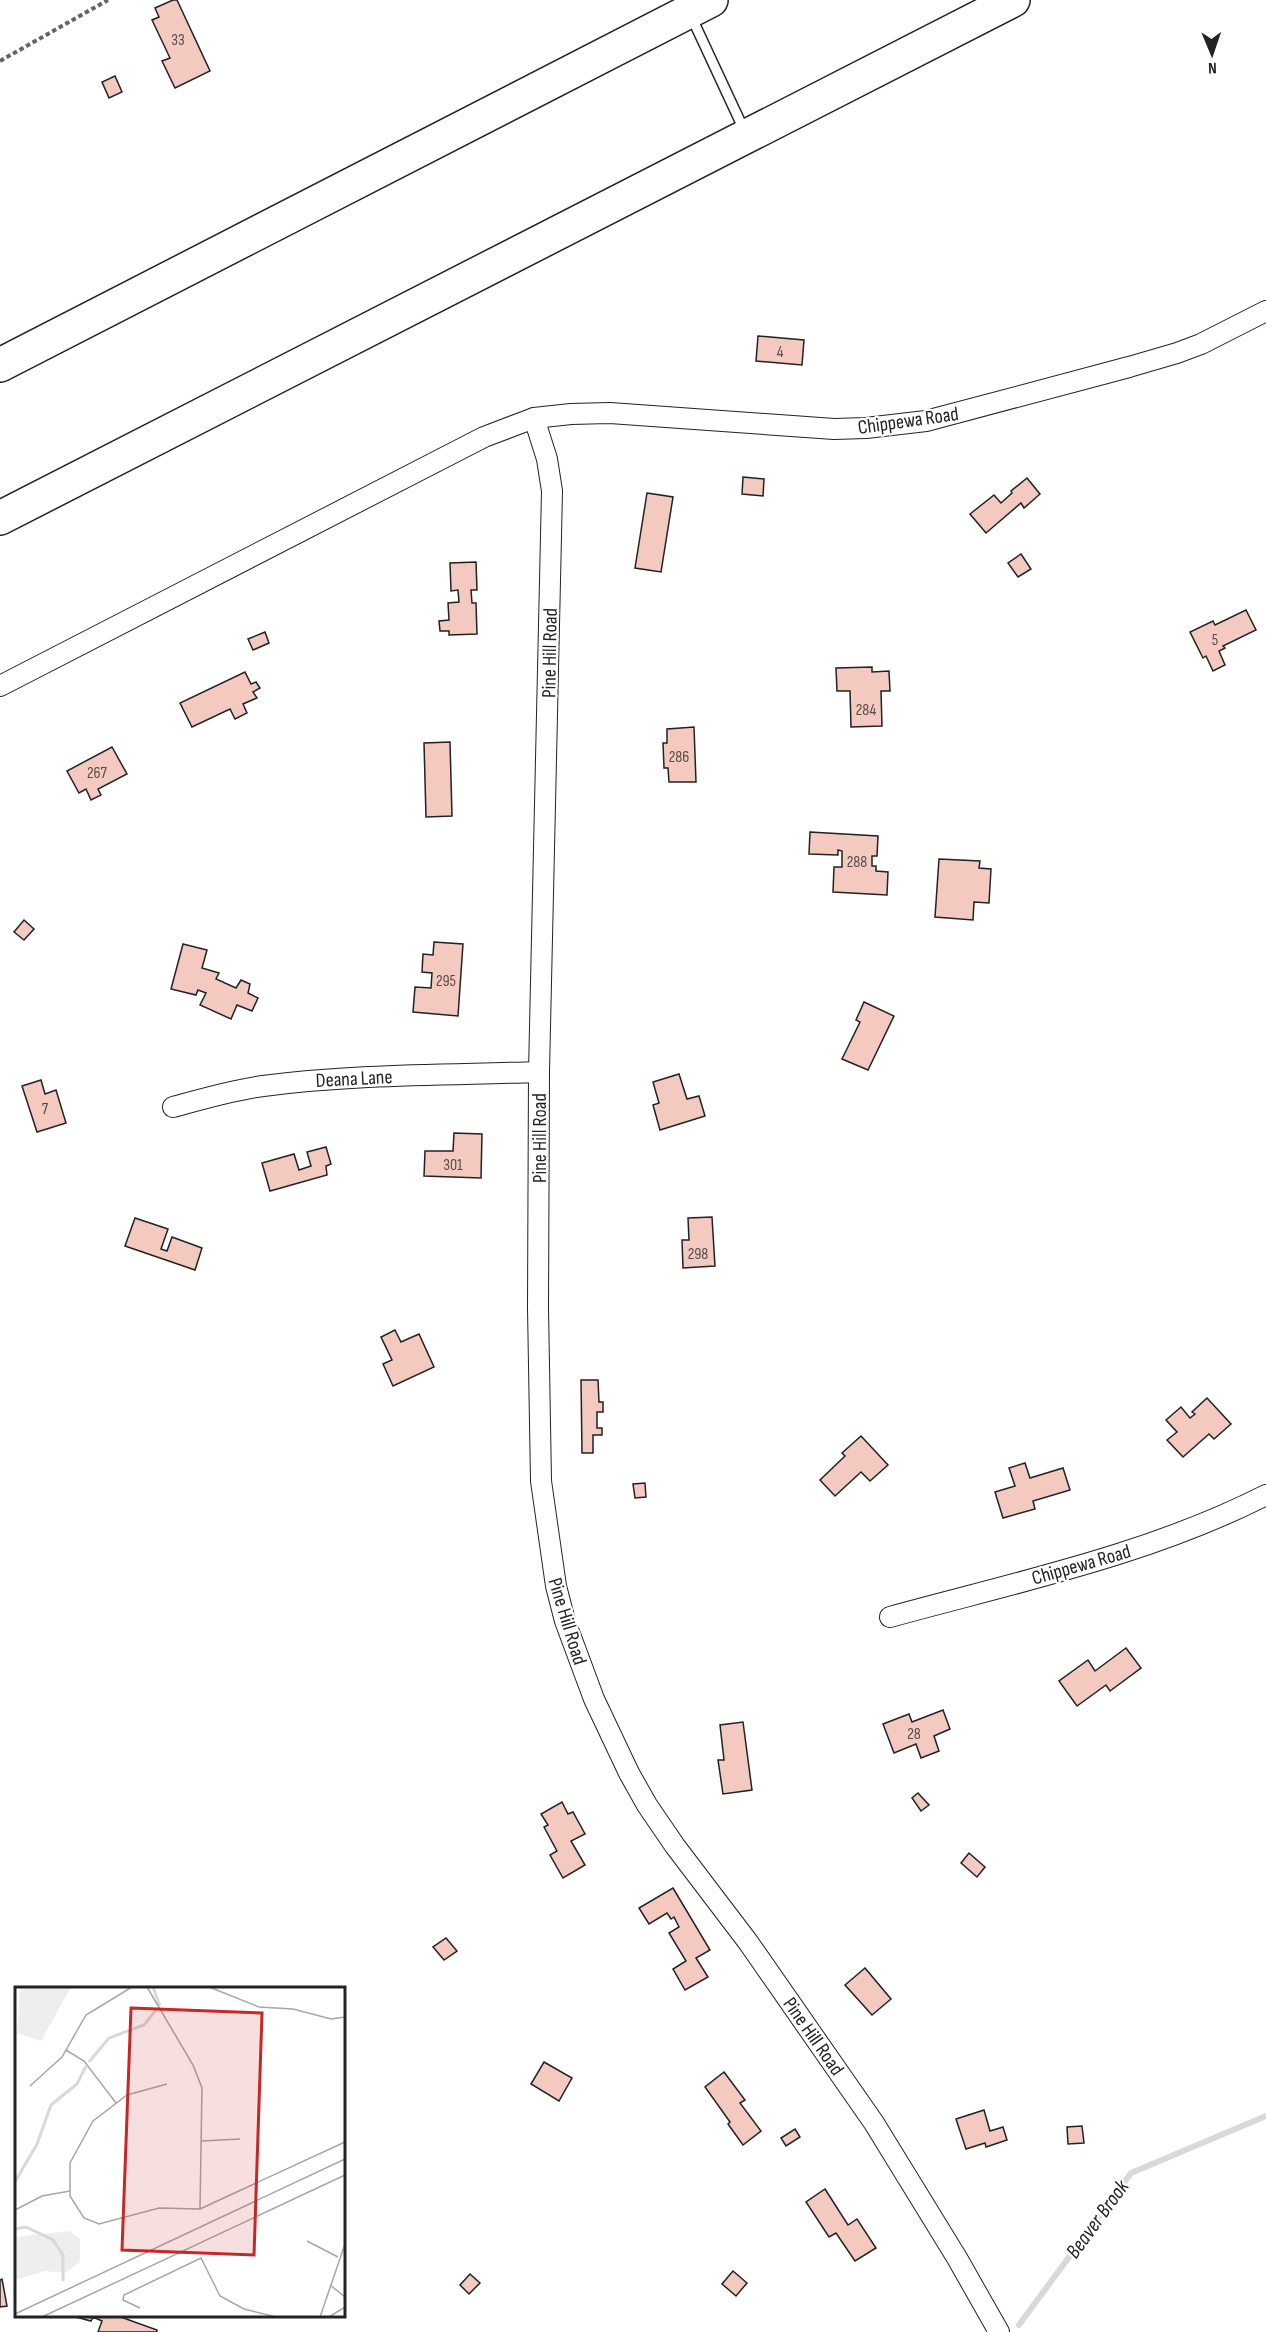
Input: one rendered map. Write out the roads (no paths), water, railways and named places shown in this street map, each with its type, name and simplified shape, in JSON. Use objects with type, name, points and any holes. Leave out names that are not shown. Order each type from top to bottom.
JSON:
[{"type":"highway","points":[[0,518],[1013,0]]},
{"type":"highway","points":[[0,365],[700,6]]},
{"type":"street","name":"Chippewa Road","points":[[534,418],[610,413],[834,429],[916,423],[1177,353],[1225,333],[1266,311]]},
{"type":"street","points":[[0,686],[484,437],[534,418]]},
{"type":"street","name":"Pine Hill Road","points":[[534,418],[547,459],[552,500],[539,1072],[541,1481],[555,1586],[579,1661],[611,1737],[647,1805],[748,1942],[874,2123],[957,2258],[999,2332]]},
{"type":"street","name":"Deana Lane","points":[[173,1107],[261,1086],[329,1079],[539,1072]]},
{"type":"street","name":"Chippewa Road","points":[[890,1617],[1150,1545],[1231,1513],[1266,1495]]},
{"type":"lane","points":[[700,6],[747,136]]},
{"type":"waterway","name":"Beaver Brook","points":[[1019,2325],[1131,2173],[1266,2116]]}]
